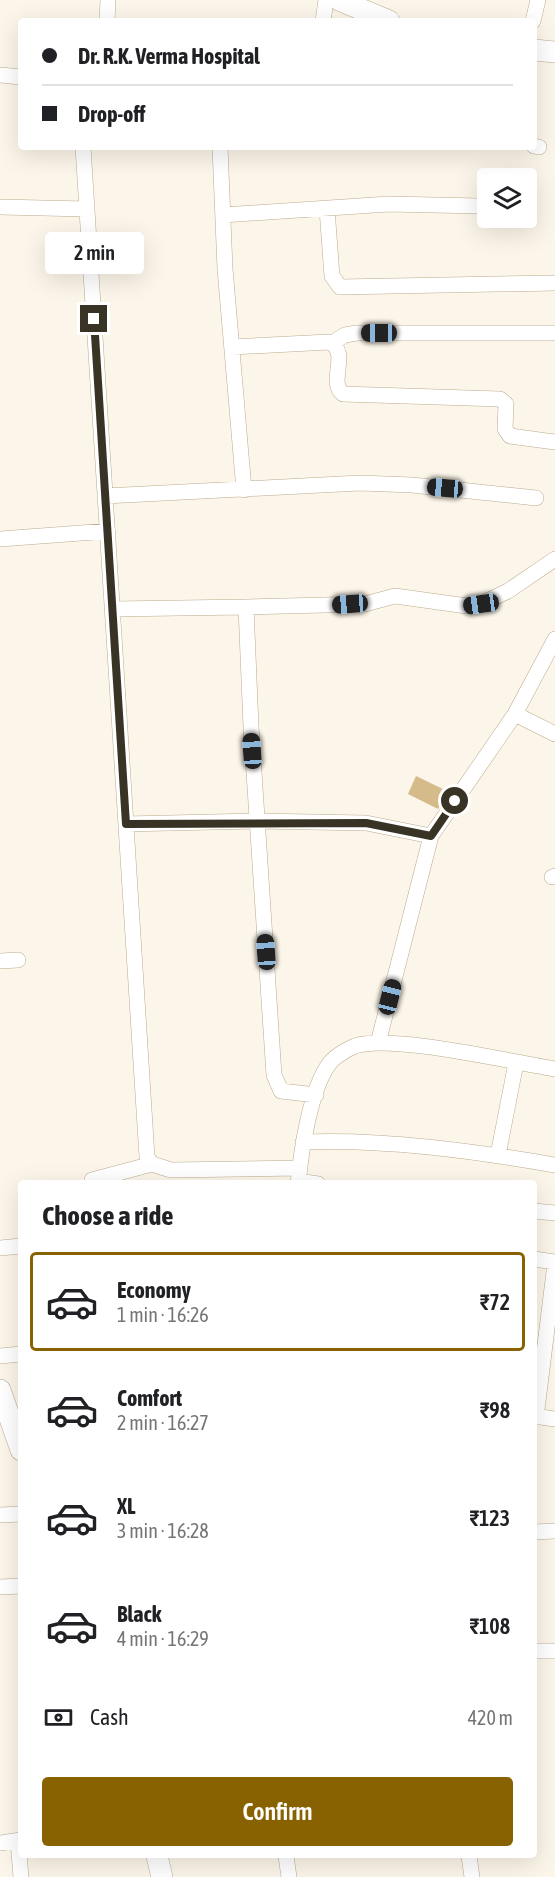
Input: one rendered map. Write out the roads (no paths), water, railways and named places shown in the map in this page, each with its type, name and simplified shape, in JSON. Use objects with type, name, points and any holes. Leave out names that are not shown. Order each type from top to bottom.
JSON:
[{"type":"street","points":[[107,18],[108,0]]},
{"type":"street","points":[[323,18],[326,0]]},
{"type":"street","points":[[339,0],[382,18]]},
{"type":"street","points":[[534,18],[538,0]]},
{"type":"street","points":[[537,50],[555,52]]},
{"type":"street","points":[[0,75],[18,77]]},
{"type":"street","points":[[83,150],[145,1143],[147,1157],[152,1164]]},
{"type":"street","points":[[220,150],[232,347],[244,490]]},
{"type":"street","points":[[223,215],[389,204],[477,206]]},
{"type":"street","points":[[0,207],[86,208]]},
{"type":"street","points":[[327,209],[332,276],[338,286],[555,283]]},
{"type":"street","points":[[232,347],[332,343],[345,335],[357,333],[555,333]]},
{"type":"street","points":[[332,343],[338,352],[337,385],[343,394],[500,399],[506,404],[505,429],[510,436],[555,442]]},
{"type":"street","points":[[105,496],[360,483],[412,485],[536,498]]},
{"type":"street","points":[[0,539],[108,531]]},
{"type":"street","points":[[112,609],[369,603],[394,596],[467,606],[481,604],[508,591],[555,559]]},
{"type":"street","points":[[246,607],[257,821],[275,1081],[281,1091],[316,1095]]},
{"type":"street","points":[[378,1043],[431,836],[515,714],[555,639]]},
{"type":"street","points":[[515,714],[555,734]]},
{"type":"street","points":[[126,824],[257,821],[366,823],[431,836]]},
{"type":"street","points":[[0,961],[18,960]]},
{"type":"street","points":[[92,1180],[152,1164],[171,1170],[298,1177],[303,1142],[316,1095],[330,1063],[356,1046],[391,1042],[555,1069]]},
{"type":"street","points":[[498,1155],[516,1063]]},
{"type":"street","points":[[303,1142],[370,1144],[498,1155],[555,1165]]},
{"type":"street","points":[[537,1211],[555,1214]]},
{"type":"street","points":[[0,1248],[18,1246]]},
{"type":"street","points":[[537,1260],[555,1263],[552,1311],[537,1404]]},
{"type":"street","points":[[0,1356],[18,1354]]},
{"type":"street","points":[[0,1390],[18,1441]]},
{"type":"street","points":[[537,1416],[555,1419]]},
{"type":"street","points":[[0,1515],[18,1514]]},
{"type":"street","points":[[537,1532],[555,1532]]},
{"type":"street","points":[[0,1587],[18,1586]]},
{"type":"street","points":[[537,1651],[555,1650]]},
{"type":"street","points":[[0,1843],[18,1840]]},
{"type":"street","points":[[20,1858],[21,1877]]},
{"type":"street","points":[[157,1858],[162,1877]]},
{"type":"street","points":[[286,1858],[290,1877]]},
{"type":"street","points":[[470,1858],[472,1877]]}]
